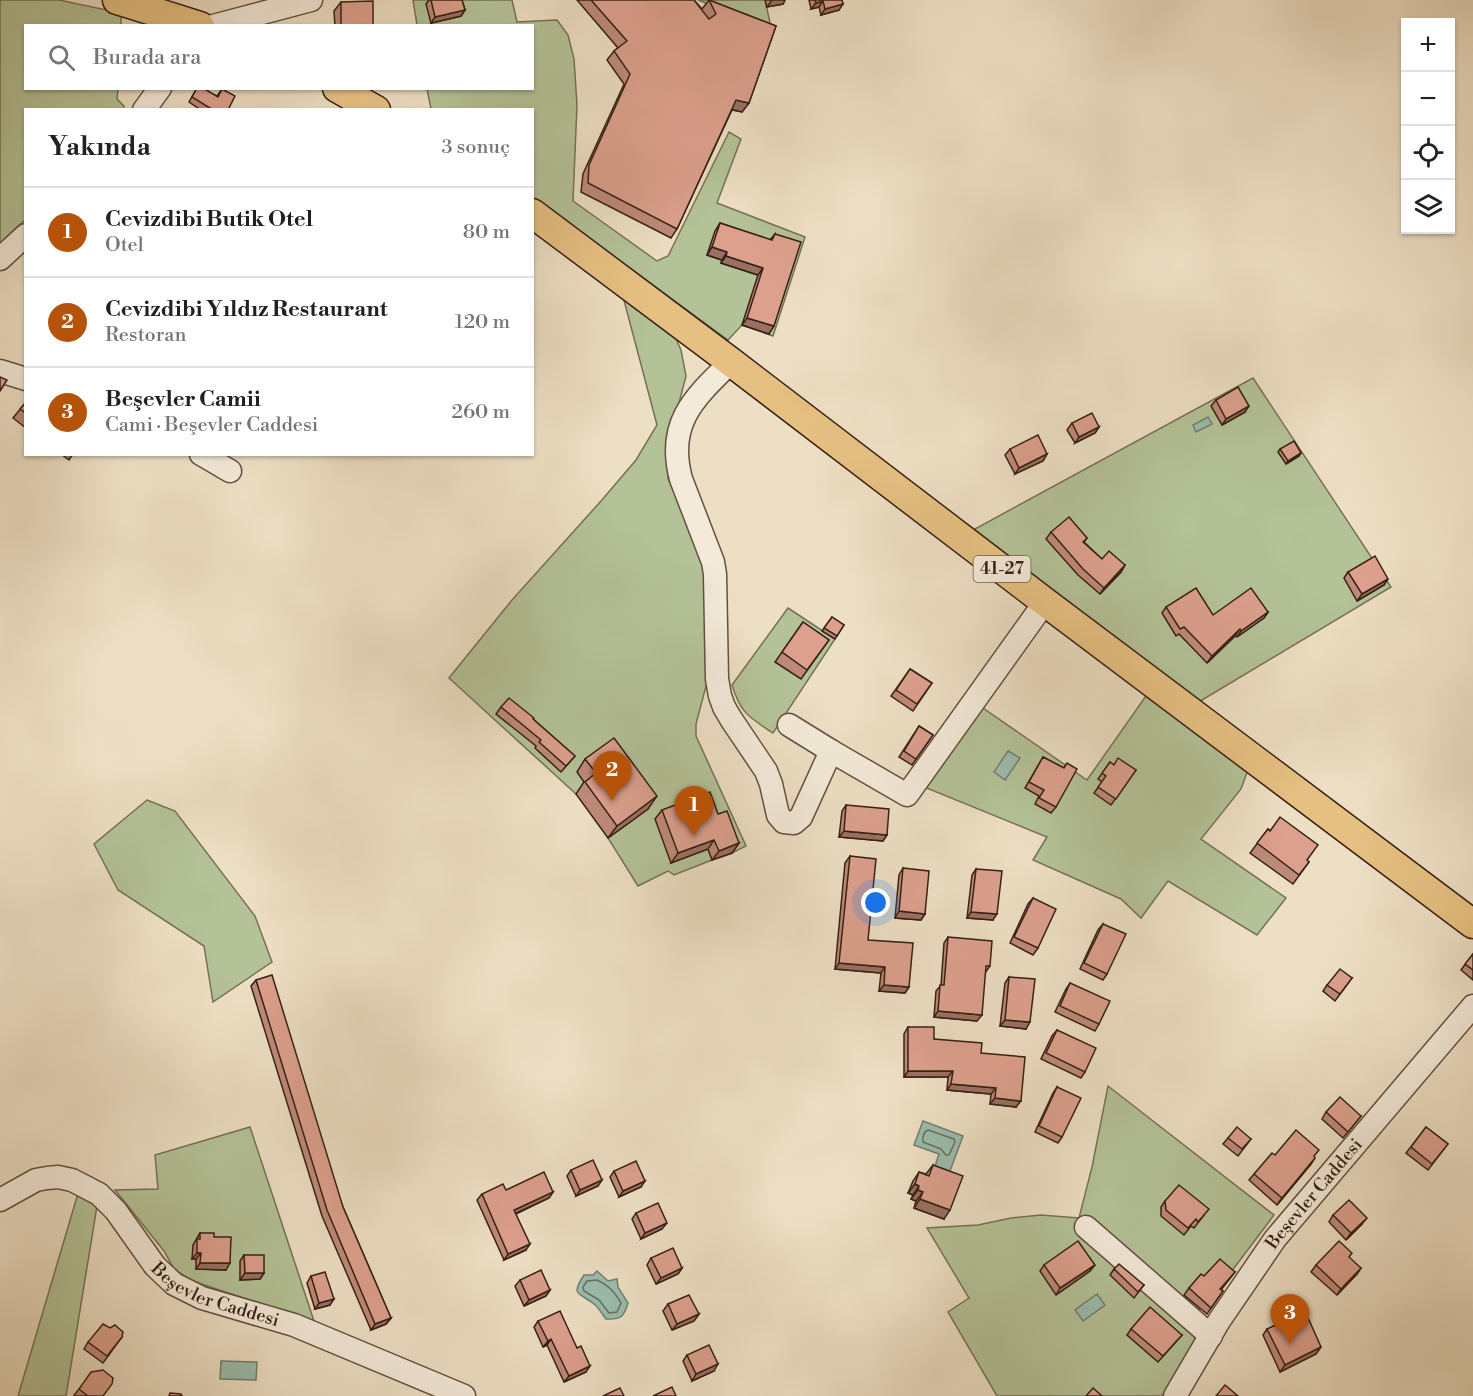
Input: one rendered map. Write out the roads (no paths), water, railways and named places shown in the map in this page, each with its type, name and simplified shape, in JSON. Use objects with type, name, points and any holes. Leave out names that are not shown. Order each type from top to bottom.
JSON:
[{"type":"main road","points":[[117,0],[194,24]]},
{"type":"main road","points":[[341,90],[373,108]]},
{"type":"main road","name":"41-27","points":[[534,214],[1473,924]]},
{"type":"street","points":[[220,24],[310,0]]},
{"type":"street","points":[[145,108],[159,90]]},
{"type":"street","points":[[0,259],[24,237]]},
{"type":"street","points":[[731,362],[690,405],[680,427],[676,452],[681,479],[714,562],[717,679],[720,696],[731,719],[766,771],[778,815],[784,822],[794,823],[801,817],[831,751]]},
{"type":"street","points":[[0,371],[24,379]]},
{"type":"street","points":[[204,456],[230,471]]},
{"type":"street","points":[[789,725],[907,795],[1045,602]]},
{"type":"street","name":"Beşevler Caddesi","points":[[1175,1396],[1253,1270],[1275,1239],[1473,1006]]},
{"type":"street","name":"Beşevler Caddesi","points":[[0,1200],[36,1180],[58,1178],[72,1180],[99,1194],[116,1211],[155,1266],[174,1284],[202,1298],[294,1325],[464,1396]]},
{"type":"street","points":[[1086,1227],[1211,1336]]},
{"type":"water","points":[[1208,417],[1212,424],[1196,432],[1193,425]]},
{"type":"water","points":[[1008,751],[1020,758],[1005,780],[994,772]]},
{"type":"water","points":[[923,1121],[963,1136],[950,1171],[935,1166],[939,1154],[914,1145]]},
{"type":"water","points":[[597,1271],[608,1281],[617,1279],[618,1287],[628,1303],[624,1314],[619,1318],[606,1319],[596,1306],[578,1293],[578,1287],[584,1275],[593,1275]]},
{"type":"water","points":[[1097,1294],[1105,1305],[1083,1321],[1075,1310]]},
{"type":"water","points":[[221,1361],[257,1362],[256,1380],[220,1379]]},
{"type":"place","name":"Cevizdibi Yıldız Restaurant","points":[[612,801]]},
{"type":"place","name":"Cevizdibi Butik Otel","points":[[694,836]]},
{"type":"place","name":"Beşevler Camii","points":[[1290,1344]]}]
